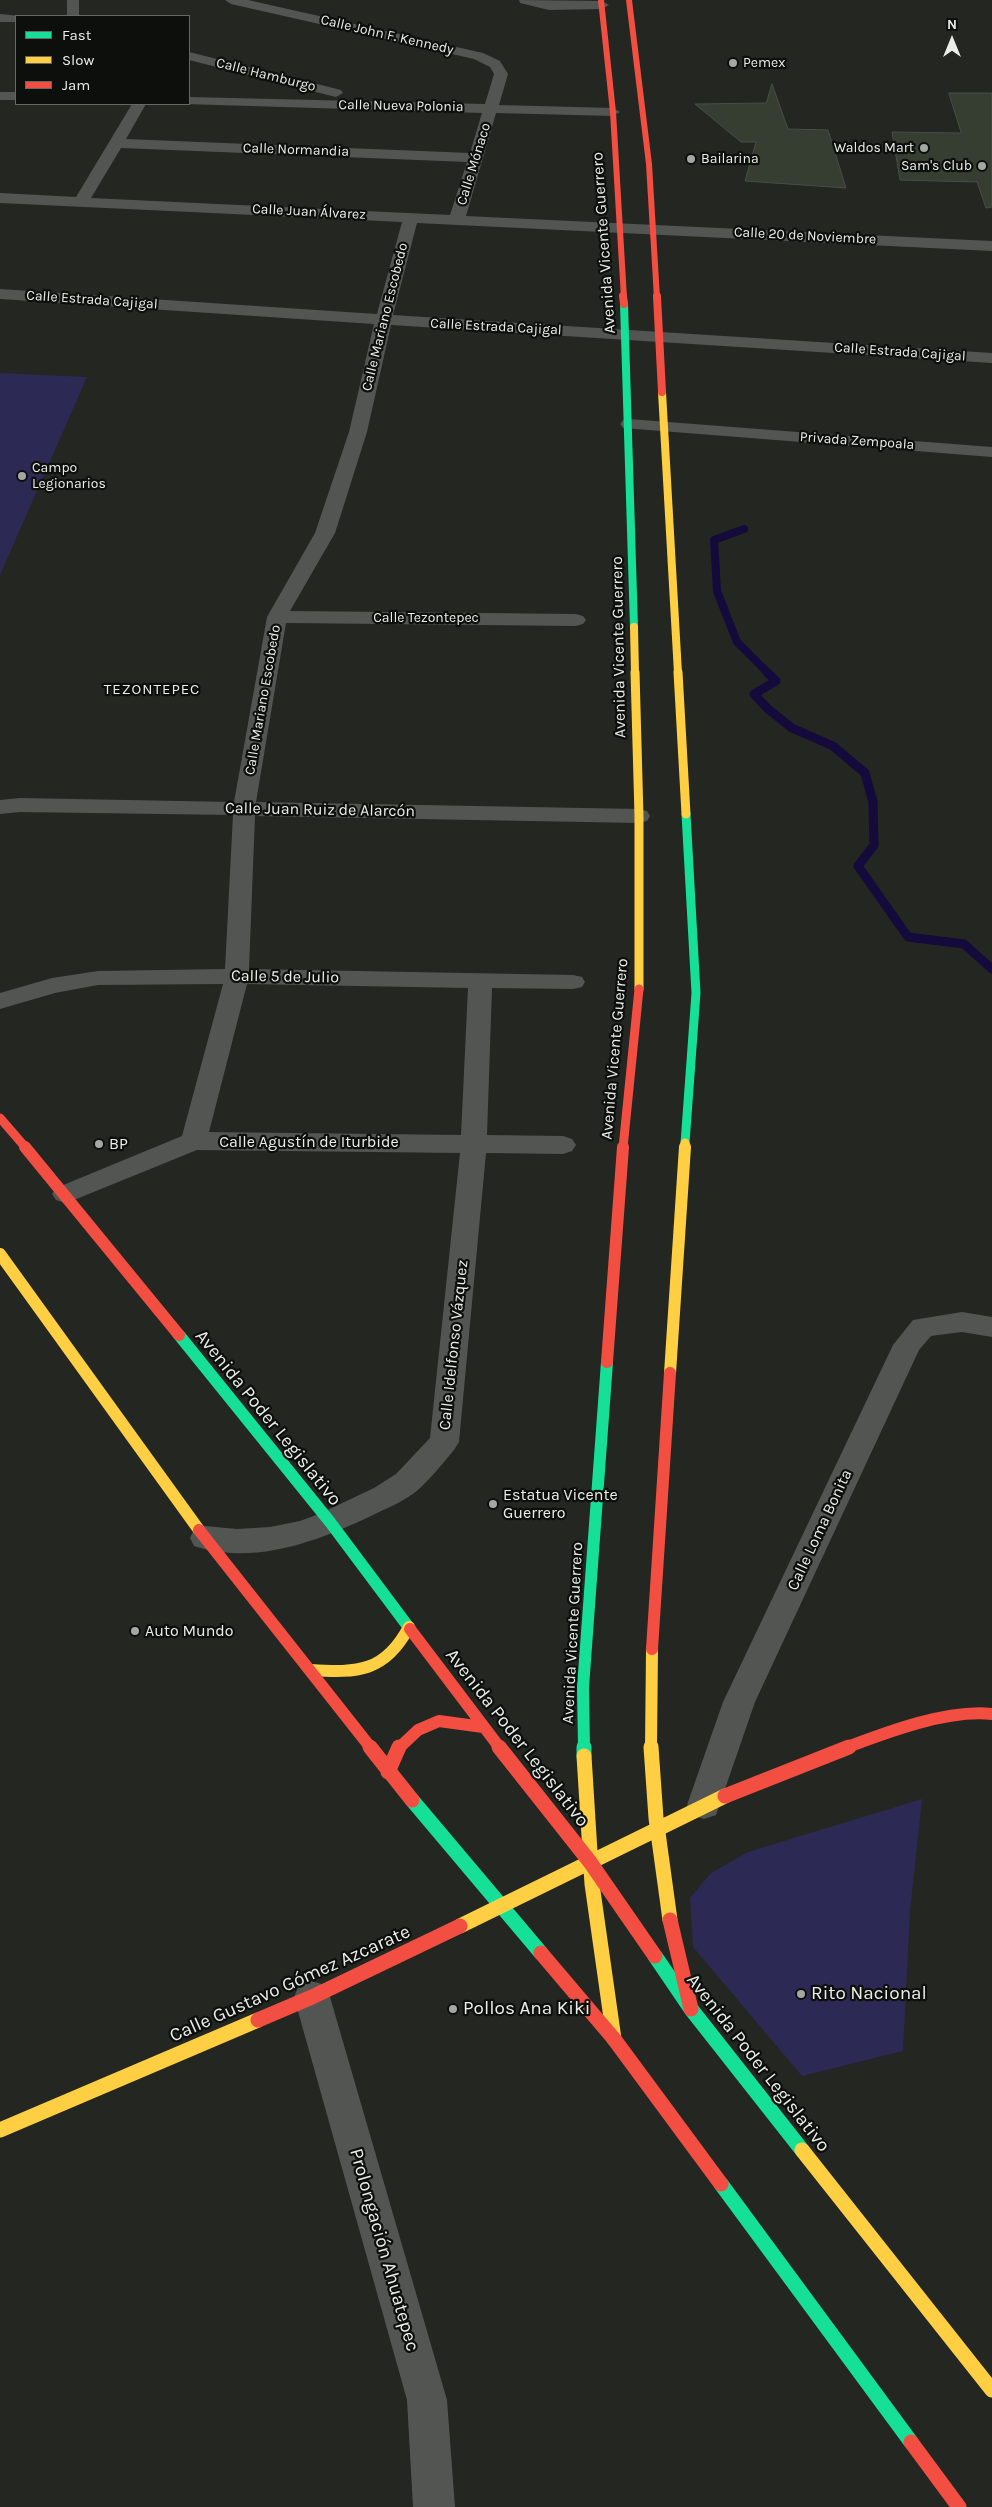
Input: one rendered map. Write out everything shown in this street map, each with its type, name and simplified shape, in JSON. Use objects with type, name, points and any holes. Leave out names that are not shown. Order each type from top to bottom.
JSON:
[{"type":"main road","points":[[629,0],[644,111],[665,426],[696,993],[684,1150],[649,1702],[650,1766],[656,1829],[669,1918],[691,2009]]},
{"type":"main road","name":"Avenida Vicente Guerrero","points":[[601,2],[613,112],[618,227],[627,334],[639,816],[639,987],[622,1147],[583,1687],[584,1772],[590,1862],[600,1948],[614,2040]]},
{"type":"main road","name":"Avenida Poder Legislativo","points":[[0,1118],[65,1194],[330,1522],[483,1727],[590,1862],[691,2009],[992,2390]]},
{"type":"main road","points":[[0,1254],[205,1538],[311,1670],[388,1772],[614,2040],[959,2507]]},
{"type":"main road","points":[[311,1670],[350,1673],[378,1665],[400,1647],[409,1627]]},
{"type":"main road","name":"Calle Gustavo Gómez Azcarate","points":[[0,2130],[312,1996],[501,1906],[704,1805],[892,1730],[974,1712],[992,1714]]},
{"type":"main road","points":[[388,1772],[400,1746],[418,1730],[439,1722],[483,1727]]},
{"type":"street","points":[[73,0],[73,15]]},
{"type":"street","name":"Calle John F. Kennedy","points":[[231,0],[478,56],[495,64],[501,74],[490,108]]},
{"type":"street","points":[[525,0],[549,6],[601,2]]},
{"type":"street","points":[[0,18],[15,18]]},
{"type":"street","name":"Calle Hamburgo","points":[[190,56],[353,97],[371,105]]},
{"type":"street","points":[[0,96],[15,96]]},
{"type":"street","name":"Calle Nueva Polonia","points":[[190,101],[613,112]]},
{"type":"street","points":[[81,202],[138,105]]},
{"type":"street","name":"Calle Mónaco","points":[[457,219],[477,158],[490,108]]},
{"type":"street","name":"Calle Normandia","points":[[115,143],[477,158]]},
{"type":"street","name":"Calle Juan Álvarez","points":[[0,198],[618,227]]},
{"type":"street","name":"Calle Mariano Escobedo","points":[[194,1141],[237,976],[244,809],[276,617],[325,533],[358,432],[382,321],[411,216]]},
{"type":"street","name":"Calle 20 de Noviembre","points":[[618,227],[992,246]]},
{"type":"street","name":"Calle Estrada Cajigal","points":[[0,294],[382,321],[627,334],[992,358]]},
{"type":"street","name":"Privada Zempoala","points":[[629,424],[992,452]]},
{"type":"street","name":"Calle Tezontepec","points":[[276,617],[576,620]]},
{"type":"street","name":"Calle Juan Ruiz de Alarcón","points":[[0,807],[639,816]]},
{"type":"street","name":"Calle 5 de Julio","points":[[0,1001],[52,986],[98,978],[237,976],[573,982]]},
{"type":"street","name":"Calle Idelfonso Vázquez","points":[[205,1538],[237,1541],[270,1538],[303,1532],[330,1522],[385,1496],[407,1482],[444,1442],[474,1143],[480,980]]},
{"type":"street","name":"Calle Agustín de Iturbide","points":[[65,1194],[194,1141],[563,1145]]},
{"type":"street","name":"Calle Loma Bonita","points":[[704,1805],[738,1702],[907,1345],[923,1327],[962,1322],[992,1327]]},
{"type":"street","name":"Prolongación Ahuatepec","points":[[312,1996],[427,2400],[434,2507]]},
{"type":"shaded area","name":"Campo Legionarios","points":[[0,373],[87,377],[0,575]]},
{"type":"shaded area","points":[[922,1799],[910,1911],[903,2051],[802,2076],[693,1947],[690,1898],[711,1873],[748,1852]]},
{"type":"building","points":[[772,84],[788,129],[828,130],[846,188],[745,181],[756,142],[741,142],[695,104],[766,103]]},
{"type":"building","points":[[949,93],[992,93],[992,207],[986,208],[977,182],[900,180],[892,132],[961,133]]},
{"type":"waterway","points":[[744,529],[714,540],[717,591],[737,642],[776,681],[754,694],[768,709],[792,728],[833,746],[865,773],[873,802],[874,845],[858,866],[908,937],[964,944],[992,969]]},
{"type":"traffic: fast","points":[[624,304],[634,627]]},
{"type":"traffic: fast","points":[[685,1143],[696,993],[686,814]]},
{"type":"traffic: fast","points":[[179,1335],[330,1522],[410,1629]]},
{"type":"traffic: fast","points":[[584,1756],[583,1687],[607,1362]]},
{"type":"traffic: fast","points":[[412,1800],[541,1953]]},
{"type":"traffic: fast","points":[[655,1956],[691,2009],[802,2150]]},
{"type":"traffic: fast","points":[[721,2184],[911,2442]]},
{"type":"traffic: slow","points":[[662,392],[686,814]]},
{"type":"traffic: slow","points":[[634,627],[639,816],[639,989]]},
{"type":"traffic: slow","points":[[670,1373],[685,1143]]},
{"type":"traffic: slow","points":[[0,1254],[199,1530]]},
{"type":"traffic: slow","points":[[311,1670],[343,1672],[370,1668],[392,1654],[401,1643],[409,1627]]},
{"type":"traffic: slow","points":[[652,1649],[650,1717],[653,1784],[659,1852],[670,1920]]},
{"type":"traffic: slow","points":[[584,1756],[592,1884],[614,2039]]},
{"type":"traffic: slow","points":[[460,1926],[725,1796]]},
{"type":"traffic: slow","points":[[0,2130],[258,2020]]},
{"type":"traffic: slow","points":[[802,2150],[992,2390]]},
{"type":"traffic: jam","points":[[601,0],[613,112],[618,227],[624,304]]},
{"type":"traffic: jam","points":[[629,0],[649,164],[662,392]]},
{"type":"traffic: jam","points":[[607,1362],[623,1147],[639,989]]},
{"type":"traffic: jam","points":[[0,1118],[65,1194],[179,1335]]},
{"type":"traffic: jam","points":[[652,1649],[670,1373]]},
{"type":"traffic: jam","points":[[199,1530],[412,1800]]},
{"type":"traffic: jam","points":[[410,1629],[483,1727],[590,1862],[655,1956]]},
{"type":"traffic: jam","points":[[725,1796],[892,1730],[974,1712],[992,1714]]},
{"type":"traffic: jam","points":[[388,1772],[400,1746],[418,1730],[439,1721],[483,1727]]},
{"type":"traffic: jam","points":[[670,1920],[691,2009]]},
{"type":"traffic: jam","points":[[258,2020],[312,1997],[460,1926]]},
{"type":"traffic: jam","points":[[541,1953],[614,2039],[721,2184]]},
{"type":"traffic: jam","points":[[911,2442],[959,2507]]},
{"type":"place","name":"Pemex","points":[[733,63]]},
{"type":"place","name":"Waldos Mart","points":[[924,148]]},
{"type":"place","name":"Bailarina","points":[[691,159]]},
{"type":"place","name":"Sam's Club","points":[[982,166]]},
{"type":"place","name":"Campo Legionarios","points":[[22,476]]},
{"type":"place","name":"BP","points":[[99,1144]]},
{"type":"place","name":"Estatua Vicente Guerrero","points":[[493,1504]]},
{"type":"place","name":"Auto Mundo","points":[[135,1631]]},
{"type":"place","name":"Rito Nacional","points":[[801,1994]]},
{"type":"place","name":"Pollos Ana Kiki","points":[[453,2009]]},
{"type":"district","name":"TEZONTEPEC","points":[[152,690]]}]
